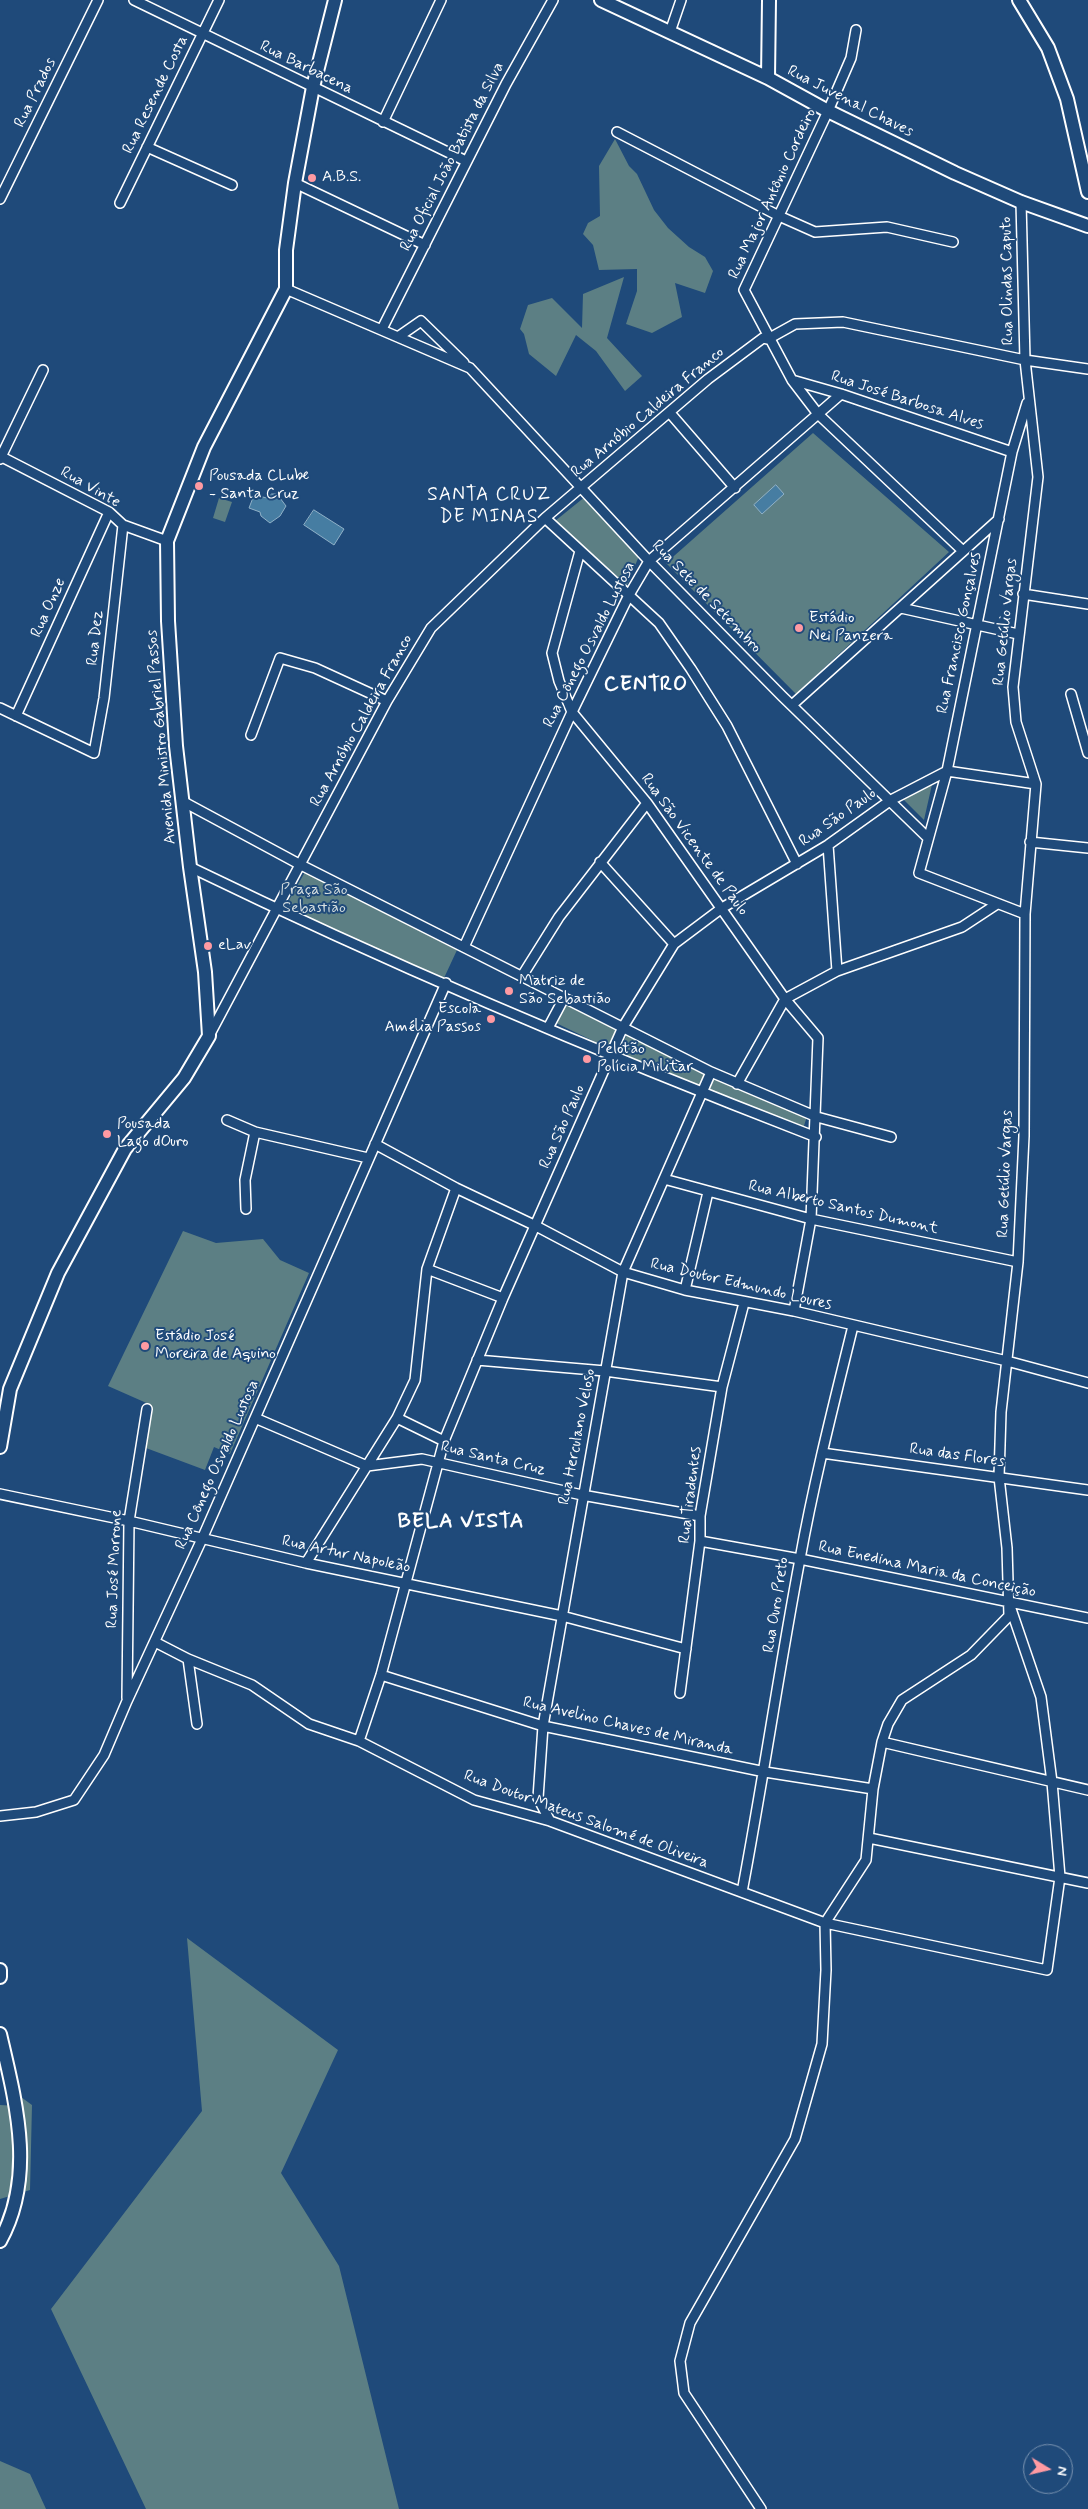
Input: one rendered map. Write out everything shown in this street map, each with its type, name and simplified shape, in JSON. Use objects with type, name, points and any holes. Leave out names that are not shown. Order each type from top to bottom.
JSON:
[{"type":"main road","name":"Avenida Ministro Gabriel Passos","points":[[209,1036],[205,972],[182,801],[168,621],[167,541],[204,447],[286,289],[286,250],[295,183],[313,87],[335,0]]},
{"type":"main road","name":"Rua Juvenal Chaves","points":[[601,0],[768,78],[828,111],[955,173],[1021,202],[1088,226]]},
{"type":"main road","points":[[768,0],[768,78]]},
{"type":"main road","points":[[1019,0],[1048,48],[1067,99],[1088,192]]},
{"type":"main road","points":[[0,1447],[10,1389],[58,1273],[125,1148],[184,1078],[209,1036]]},
{"type":"main road","points":[[0,1970],[0,1977]]},
{"type":"main road","points":[[0,2034],[10,2079],[22,2158],[18,2196],[0,2241]]},
{"type":"street","name":"Rua Prados","points":[[0,199],[98,0]]},
{"type":"street","name":"Rua Barbacena","points":[[134,0],[466,161]]},
{"type":"street","name":"Rua Resende Costa","points":[[120,203],[219,0]]},
{"type":"street","points":[[383,122],[441,0]]},
{"type":"street","name":"Rua Oficial João Batista da Silva","points":[[382,329],[466,161],[553,0]]},
{"type":"street","points":[[670,32],[682,0]]},
{"type":"street","name":"Rua Major Antônio Cordeiro","points":[[856,30],[851,58],[744,290],[768,339],[792,380],[818,414],[963,551]]},
{"type":"street","points":[[617,132],[779,216],[815,232],[887,227],[953,242]]},
{"type":"street","points":[[147,147],[232,185]]},
{"type":"street","points":[[295,183],[425,245]]},
{"type":"street","name":"Rua Olindas Caputo","points":[[1021,202],[1025,360]]},
{"type":"street","name":"Rua Sete de Setembro","points":[[286,289],[470,368]]},
{"type":"street","name":"Rua Sete de Setembro","points":[[398,337],[421,321],[470,368],[650,561],[792,705],[928,838]]},
{"type":"street","name":"Rua Arnóbio Caldeira Franco","points":[[209,1036],[386,701],[431,628],[545,518],[708,379],[763,338],[768,339],[795,324],[843,322],[1025,360],[1088,369]]},
{"type":"street","name":"Rua Getúlio Vargas","points":[[825,1923],[866,1860],[873,1789],[882,1742],[888,1724],[902,1700],[971,1655],[1009,1616],[1007,1548],[999,1477],[1001,1412],[1018,1262],[1024,1136],[1025,914],[1036,784],[1016,722],[1013,688],[1038,477],[1025,360]]},
{"type":"street","points":[[0,457],[44,370]]},
{"type":"street","name":"Rua José Barbosa Alves","points":[[792,380],[841,394],[1012,452]]},
{"type":"street","name":"Rua Cônego Osvaldo Lustosa","points":[[464,947],[572,712],[629,594],[650,561],[841,394]]},
{"type":"street","name":"Rua Francisco Gonçalves","points":[[997,904],[919,874],[947,771],[1012,452],[1028,399]]},
{"type":"street","points":[[670,413],[734,488]]},
{"type":"street","name":"Rua Vinte","points":[[0,457],[109,512],[123,525],[167,541]]},
{"type":"street","name":"Rua Onze","points":[[16,716],[109,512]]},
{"type":"street","points":[[545,518],[659,623],[727,726],[797,864]]},
{"type":"street","points":[[792,705],[999,519]]},
{"type":"street","name":"Rua Dez","points":[[16,716],[94,753],[104,698],[123,525]]},
{"type":"street","name":"Rua São Vicente de Paulo","points":[[580,550],[552,653],[559,681],[572,712],[648,803],[785,999],[818,1038],[817,1118],[811,1218],[794,1311]]},
{"type":"street","points":[[1024,594],[1088,604]]},
{"type":"street","points":[[901,608],[1018,634]]},
{"type":"street","points":[[251,735],[280,658],[314,668],[386,701]]},
{"type":"street","points":[[1071,694],[1088,753]]},
{"type":"street","points":[[0,708],[16,716]]},
{"type":"street","points":[[947,771],[1036,784]]},
{"type":"street","name":"Rua São Paulo","points":[[359,1741],[380,1675],[444,1441],[503,1298],[623,1027],[674,944],[722,908],[828,845],[891,800],[947,771]]},
{"type":"street","points":[[182,801],[299,864],[711,1072],[817,1118],[891,1137]]},
{"type":"street","points":[[522,976],[559,917],[600,862],[648,803]]},
{"type":"street","points":[[1030,842],[1088,848]]},
{"type":"street","points":[[828,845],[837,971]]},
{"type":"street","points":[[600,862],[674,944]]},
{"type":"street","points":[[190,867],[352,944],[548,1028],[612,1053],[702,1093],[816,1136]]},
{"type":"street","points":[[737,1084],[785,999],[837,971],[962,927],[997,904],[1025,914]]},
{"type":"street","name":"Rua Cônego Osvaldo Lustosa","points":[[0,1816],[36,1812],[74,1800],[104,1755],[202,1539],[446,983]]},
{"type":"street","points":[[548,1028],[564,998]]},
{"type":"street","name":"Rua Herculano Veloso","points":[[550,1821],[538,1798],[543,1726],[582,1495],[623,1272],[711,1072]]},
{"type":"street","points":[[227,1120],[255,1132],[368,1158]]},
{"type":"street","points":[[246,1209],[245,1180],[255,1132]]},
{"type":"street","name":"Rua Doutor Edmundo Loures","points":[[375,1144],[456,1188],[536,1226],[623,1272],[685,1290],[744,1303],[794,1311],[1007,1360],[1088,1384]]},
{"type":"street","name":"Rua Alberto Santos Dumont","points":[[664,1179],[811,1218],[1018,1262]]},
{"type":"street","points":[[306,1563],[397,1418],[415,1380],[427,1269],[456,1188]]},
{"type":"street","points":[[685,1290],[708,1192]]},
{"type":"street","points":[[427,1269],[503,1298]]},
{"type":"street","name":"Rua Tiradentes","points":[[680,1693],[700,1541],[700,1516],[722,1387],[744,1303]]},
{"type":"street","name":"Rua Ouro Preto","points":[[742,1892],[765,1772],[800,1559],[822,1453],[853,1326]]},
{"type":"street","points":[[477,1360],[605,1372],[722,1387]]},
{"type":"street","name":"Rua José Morrone","points":[[127,1701],[129,1521],[147,1409]]},
{"type":"street","points":[[255,1418],[367,1466]]},
{"type":"street","points":[[397,1418],[444,1441]]},
{"type":"street","name":"Rua das Flores","points":[[822,1453],[1088,1490]]},
{"type":"street","name":"Rua Santa Cruz","points":[[367,1466],[422,1459],[582,1495],[700,1516]]},
{"type":"street","name":"Rua Artur Napoleão","points":[[0,1494],[129,1521],[306,1563],[562,1616],[686,1649]]},
{"type":"street","name":"Rua Enedina Maria da Conceição","points":[[700,1541],[800,1559],[1088,1618]]},
{"type":"street","points":[[1009,1602],[1041,1697],[1052,1782],[1060,1877]]},
{"type":"street","name":"Rua Doutor Mateus Salomé de Oliveira","points":[[155,1642],[188,1659],[252,1685],[310,1724],[359,1741],[474,1800],[550,1821],[825,1923],[1047,1970],[1060,1877]]},
{"type":"street","points":[[188,1659],[197,1724]]},
{"type":"street","name":"Rua Avelino Chaves de Miranda","points":[[380,1675],[543,1726],[765,1772],[873,1789]]},
{"type":"street","points":[[882,1742],[1088,1790]]},
{"type":"street","points":[[869,1838],[1088,1883]]},
{"type":"street","points":[[761,2509],[684,2393],[680,2361],[690,2323],[795,2139],[822,2044],[826,1970],[825,1923]]},
{"type":"green space","points":[[615,139],[629,166],[637,174],[654,210],[668,228],[689,247],[705,257],[713,271],[705,293],[675,283],[682,317],[652,333],[626,324],[637,291],[637,269],[599,270],[593,245],[583,234],[588,223],[600,216],[599,166]]},
{"type":"green space","points":[[624,277],[607,338],[642,376],[625,391],[596,351],[576,335],[556,376],[529,354],[524,334],[520,329],[528,305],[552,298],[582,328],[583,294]]},
{"type":"green space","name":"Estádio Nei Panzera","points":[[813,433],[949,552],[796,694],[666,563]]},
{"type":"green space","points":[[586,496],[639,556],[627,585],[555,521]]},
{"type":"green space","points":[[219,498],[232,502],[225,522],[213,518]]},
{"type":"green space","points":[[933,780],[924,820],[902,798]]},
{"type":"green space","name":"Praça São Sebastião","points":[[305,872],[457,950],[444,978],[284,909]]},
{"type":"green space","points":[[566,1004],[616,1030],[608,1048],[556,1023]]},
{"type":"green space","points":[[627,1034],[706,1072],[699,1088],[619,1052]]},
{"type":"green space","points":[[714,1076],[807,1116],[803,1129],[708,1090]]},
{"type":"green space","points":[[183,1231],[216,1243],[263,1239],[280,1260],[309,1273],[230,1454],[214,1447],[205,1470],[146,1448],[151,1405],[108,1386]]},
{"type":"green space","points":[[187,1938],[338,2050],[281,2173],[339,2266],[399,2509],[146,2509],[51,2309],[202,2111]]},
{"type":"green space","points":[[14,2092],[32,2105],[30,2190],[0,2199],[0,2105],[18,2106]]},
{"type":"green space","points":[[0,2461],[30,2474],[46,2509],[0,2509]]},
{"type":"water","points":[[776,485],[784,494],[762,514],[754,505]]},
{"type":"water","points":[[272,494],[277,494],[286,506],[280,516],[270,523],[261,516],[260,512],[249,508],[254,495],[267,498]]},
{"type":"water","points":[[314,510],[344,529],[334,545],[304,525]]},
{"type":"place","name":"A.B.S.","points":[[312,178]]},
{"type":"place","name":"Pousada CLube - Santa Cruz","points":[[199,486]]},
{"type":"place","name":"Estádio Nei Panzera","points":[[799,628]]},
{"type":"place","name":"eLav","points":[[208,946]]},
{"type":"place","name":"Matriz de São Sebastião","points":[[509,991]]},
{"type":"place","name":"Escola Amélia Passos","points":[[491,1019]]},
{"type":"place","name":"Pelotão Polícia Militar","points":[[587,1059]]},
{"type":"place","name":"Pousada Lago dOuro","points":[[107,1134]]},
{"type":"place","name":"Estádio José Moreira de Aquino","points":[[145,1346]]},
{"type":"district","name":"SANTA CRUZ DE MINAS","points":[[489,507]]},
{"type":"district","name":"CENTRO","points":[[646,686]]},
{"type":"district","name":"BELA VISTA","points":[[461,1523]]}]
